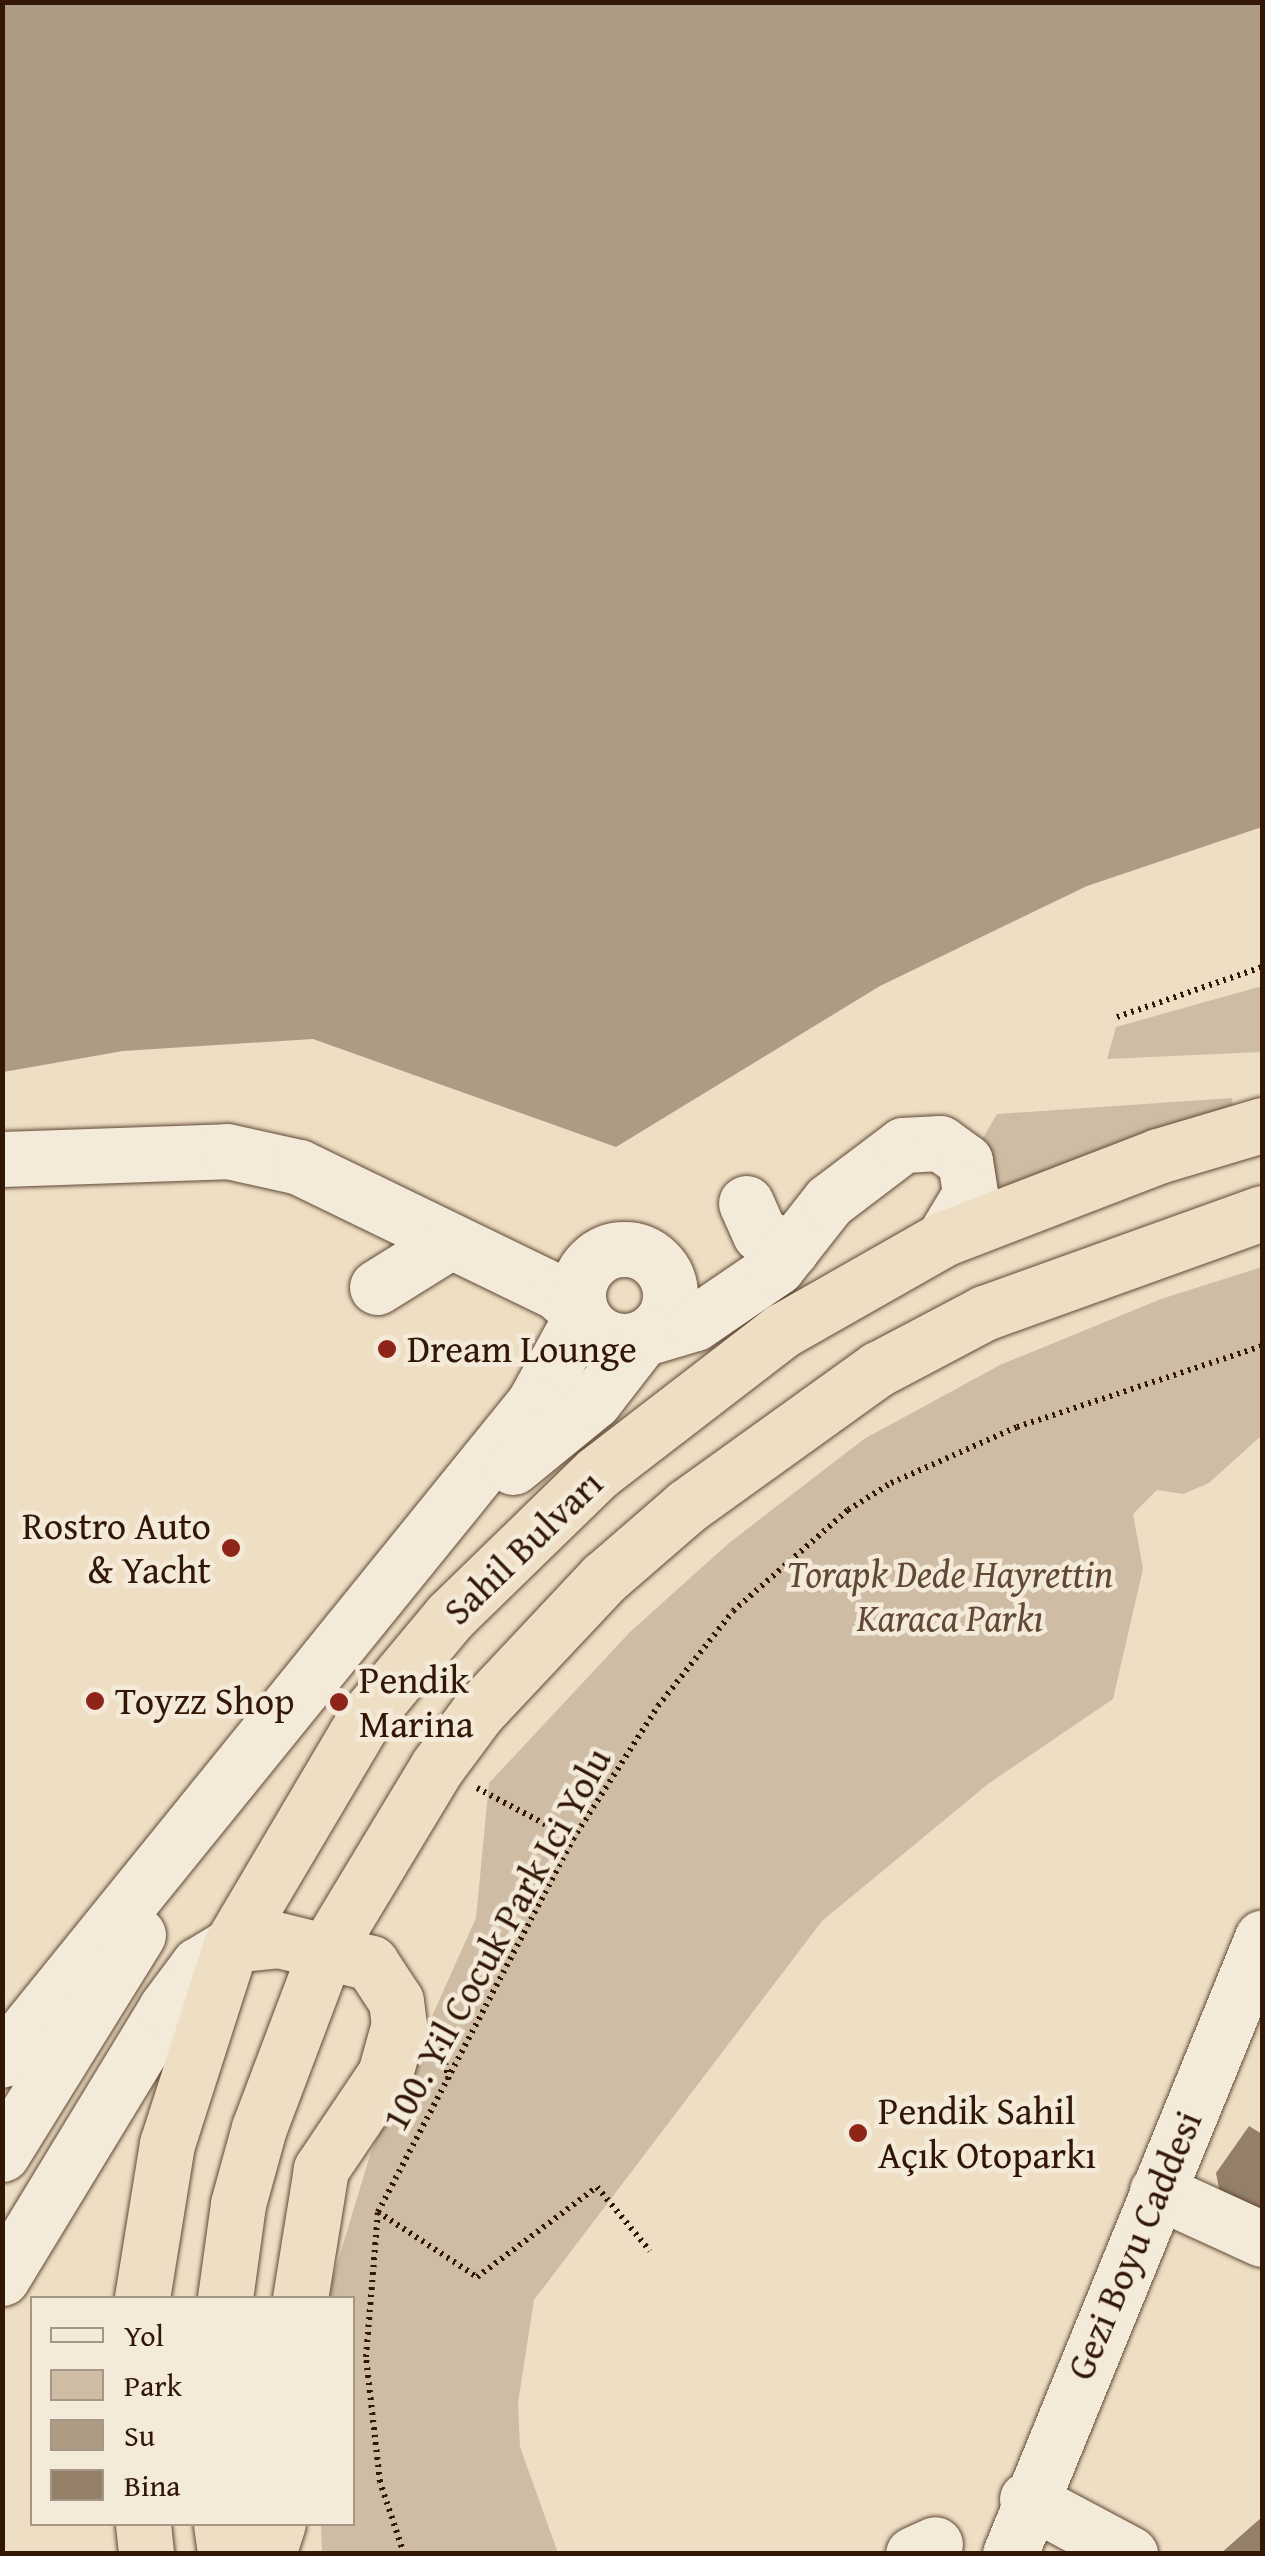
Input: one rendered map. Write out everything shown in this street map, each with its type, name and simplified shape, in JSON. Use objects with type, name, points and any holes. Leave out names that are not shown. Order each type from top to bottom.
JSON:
[{"type":"highway","name":"Sahil Bulvarı","points":[[142,2296],[166,2144],[231,1945],[365,1718],[522,1543],[597,1474],[783,1330],[943,1239],[1158,1156],[1262,1125]]},
{"type":"highway","name":"Sahil Bulvarı","points":[[225,2296],[238,2204],[259,2128],[326,1950],[436,1767],[478,1712],[604,1578],[686,1506],[863,1379],[984,1314],[1262,1213]]},
{"type":"highway","points":[[231,1945],[268,1940],[371,1963],[396,2001],[399,2024],[385,2074],[322,2169],[300,2296]]},
{"type":"highway","points":[[142,2526],[146,2554]]},
{"type":"highway","points":[[221,2526],[225,2554]]},
{"type":"highway","points":[[268,2554],[277,2526]]},
{"type":"street","points":[[2,1159],[227,1151],[451,1241],[557,1292],[606,1338],[642,1339],[695,1323],[777,1267],[828,1201],[903,1145],[940,1143],[964,1161],[970,1194],[943,1239]]},
{"type":"street","points":[[746,1203],[760,1234],[791,1250]]},
{"type":"street","points":[[378,1286],[451,1241]]},
{"type":"street","points":[[2,2060],[534,1403],[582,1314],[578,1292],[590,1263],[615,1250],[641,1252],[665,1273],[671,1294],[662,1323],[642,1339],[594,1401],[482,1496],[230,1801],[159,1899],[2,2154]]},
{"type":"street","name":"Gezi Boyu Caddesi","points":[[1010,2554],[1027,2499],[1262,1938]]},
{"type":"street","points":[[2,2278],[166,2008],[198,1966],[231,1945]]},
{"type":"street","points":[[1157,2191],[1262,2239]]},
{"type":"street","points":[[1027,2499],[1130,2554]]},
{"type":"path","points":[[1117,1016],[1262,967]]},
{"type":"path","name":"100. Yil Cocuk Park Ici Yolu","points":[[404,2554],[380,2482],[366,2357],[378,2212],[573,1839],[658,1706],[732,1610],[848,1510],[890,1483],[1017,1427],[1262,1346]]},
{"type":"path","points":[[436,1767],[573,1839]]},
{"type":"path","points":[[378,2212],[477,2277],[597,2187],[650,2251]]},
{"type":"green space","points":[[1262,986],[1262,1052],[1107,1059],[1116,1027]]},
{"type":"green space","points":[[1232,1098],[1233,1107],[1006,1187],[988,1183],[978,1146],[997,1114]]},
{"type":"green space","name":"Torapk Dede Hayrettin Karaca Parkı","points":[[1262,1267],[1262,1435],[1209,1483],[1183,1494],[1157,1490],[1133,1514],[1143,1569],[1113,1699],[988,1784],[822,1921],[534,2300],[518,2403],[520,2447],[558,2553],[322,2553],[321,2526],[355,2526],[355,2296],[330,2296],[331,2284],[371,2152],[476,1918],[489,1783],[630,1632],[729,1543],[864,1439],[1000,1365],[1161,1299]]},
{"type":"water","points":[[2,3],[1262,3],[1262,827],[1087,886],[880,986],[616,1147],[313,1039],[123,1051],[3,1072]]},
{"type":"building","points":[[1249,2126],[1262,2134],[1262,2222],[1222,2203],[1216,2173]]},
{"type":"building","points":[[1262,2517],[1262,2554],[1220,2554]]},
{"type":"place","name":"Dream Lounge","points":[[387,1349]]},
{"type":"place","name":"Rostro Auto & Yacht","points":[[231,1548]]},
{"type":"place","name":"Toyzz Shop","points":[[95,1701]]},
{"type":"place","name":"Pendik Marina","points":[[339,1702]]},
{"type":"place","name":"Pendik Sahil Açık Otoparkı","points":[[858,2133]]}]
